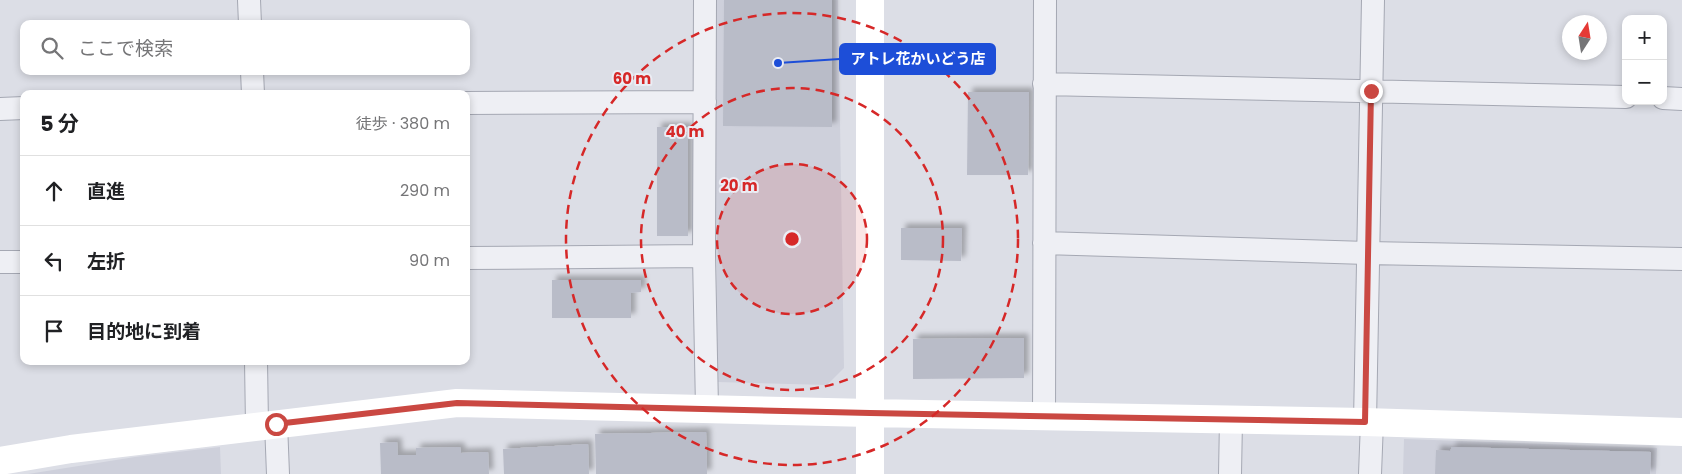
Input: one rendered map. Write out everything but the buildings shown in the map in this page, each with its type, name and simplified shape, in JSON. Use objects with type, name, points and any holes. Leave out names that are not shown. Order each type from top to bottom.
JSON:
[{"type":"street","points":[[249,0],[250,20]]},
{"type":"street","points":[[705,0],[704,256],[707,408]]},
{"type":"street","points":[[870,0],[870,474]]},
{"type":"street","points":[[1044,416],[1045,0]]},
{"type":"street","points":[[1370,474],[1367,253],[1373,0]]},
{"type":"street","points":[[252,75],[253,90]]},
{"type":"street","points":[[1044,84],[1622,98]]},
{"type":"street","points":[[1667,98],[1682,99]]},
{"type":"street","points":[[470,103],[705,102]]},
{"type":"street","points":[[0,108],[20,108]]},
{"type":"street","points":[[1044,243],[1367,253],[1682,259]]},
{"type":"street","points":[[470,258],[704,256]]},
{"type":"street","points":[[0,262],[20,262]]},
{"type":"street","points":[[257,365],[278,474]]},
{"type":"street","points":[[0,461],[71,449],[267,424],[457,403],[1369,422],[1682,432]]},
{"type":"street","points":[[1230,474],[1231,420]]},
{"type":"shaded area","points":[[715,0],[838,0],[844,368],[827,385],[717,382]]},
{"type":"shaded area","points":[[1404,439],[1657,448],[1656,474],[1403,474]]},
{"type":"shaded area","points":[[220,447],[221,474],[28,474],[135,457]]},
{"type":"place","name":"アトレ花かいどう店","points":[[778,63]]},
{"type":"route","points":[[276,424],[457,403],[1365,422],[1371,91]]}]
